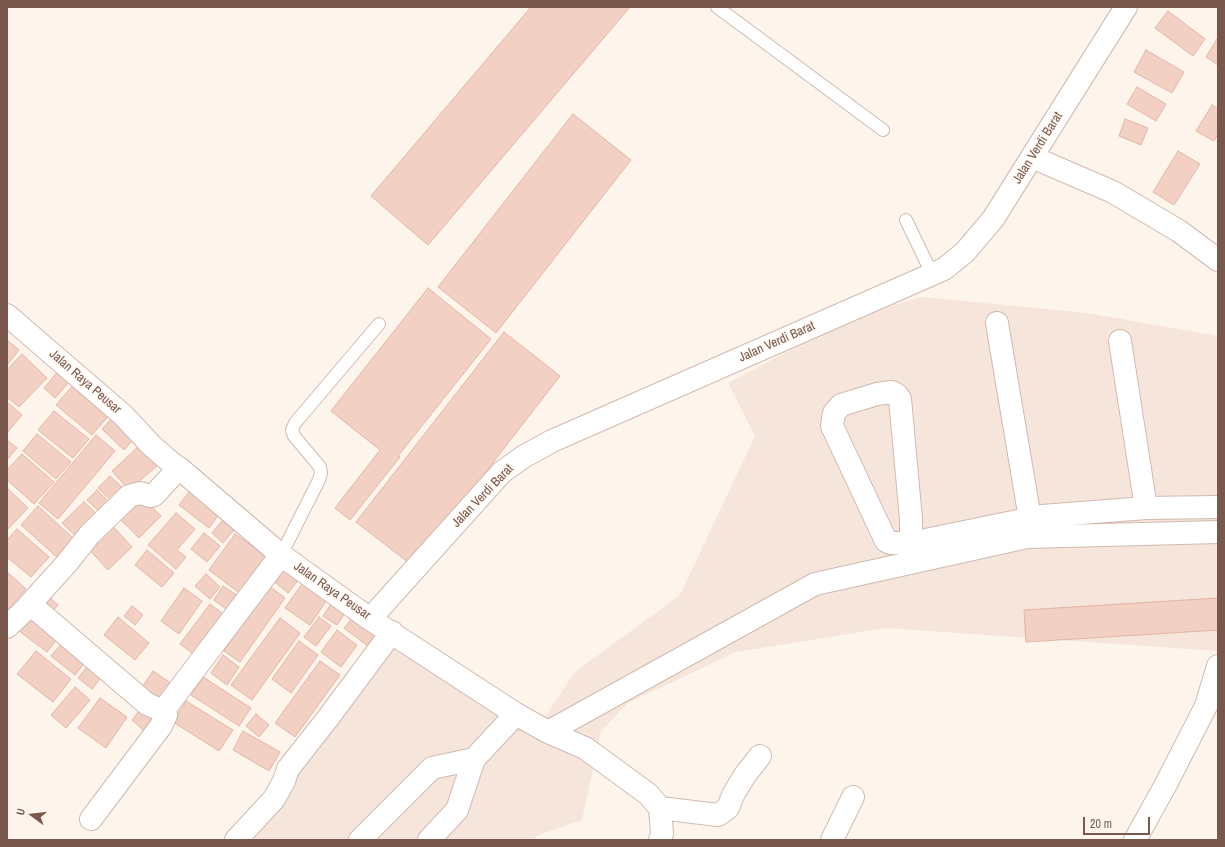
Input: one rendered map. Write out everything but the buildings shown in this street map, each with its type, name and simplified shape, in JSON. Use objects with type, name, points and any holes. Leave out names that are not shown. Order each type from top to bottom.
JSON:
[{"type":"street","name":"Jalan Verdi Barat","points":[[370,619],[502,472],[523,457],[552,441],[932,274],[944,268],[965,252],[993,219],[1126,7]]},
{"type":"street","points":[[1032,157],[1114,192],[1179,230],[1218,260]]},
{"type":"street","name":"Jalan Raya Peusar","points":[[7,315],[123,416],[152,446],[281,555],[370,619],[516,714],[548,732],[585,748],[648,794],[660,808]]},
{"type":"street","points":[[997,323],[1030,519]]},
{"type":"street","points":[[1120,341],[1146,508]]},
{"type":"street","points":[[911,543],[911,519],[900,399],[892,392],[878,394],[841,405],[834,414],[832,426],[886,541],[890,543],[911,543],[1042,516],[1146,508],[1218,507]]},
{"type":"street","points":[[7,627],[26,609],[67,563],[90,534],[129,496],[140,493],[150,496],[154,495],[179,468]]},
{"type":"street","points":[[548,732],[815,584],[1027,538],[1218,532]]},
{"type":"street","points":[[163,712],[281,555]]},
{"type":"street","points":[[30,604],[147,704],[166,715],[161,726],[91,818]]},
{"type":"street","points":[[236,840],[274,800],[284,781],[288,769],[392,632]]},
{"type":"street","points":[[1136,840],[1165,786],[1212,707],[1218,666]]},
{"type":"street","points":[[429,840],[457,810],[474,759],[516,714]]},
{"type":"street","points":[[660,840],[662,834],[660,808],[718,815],[728,808],[745,776],[760,756]]},
{"type":"street","points":[[360,840],[432,768],[474,759]]},
{"type":"street","points":[[832,840],[853,798]]},
{"type":"lane","points":[[717,7],[884,130]]},
{"type":"lane","points":[[906,220],[932,274]]},
{"type":"lane","points":[[281,555],[322,473],[320,467],[294,436],[292,430],[295,423],[379,324]]},
{"type":"shaded area","points":[[922,297],[1087,313],[1218,336],[1218,651],[886,628],[736,652],[628,703],[601,731],[582,820],[536,836],[534,840],[239,840],[385,638],[535,732],[575,672],[680,595],[755,436],[728,383],[857,315]]}]
